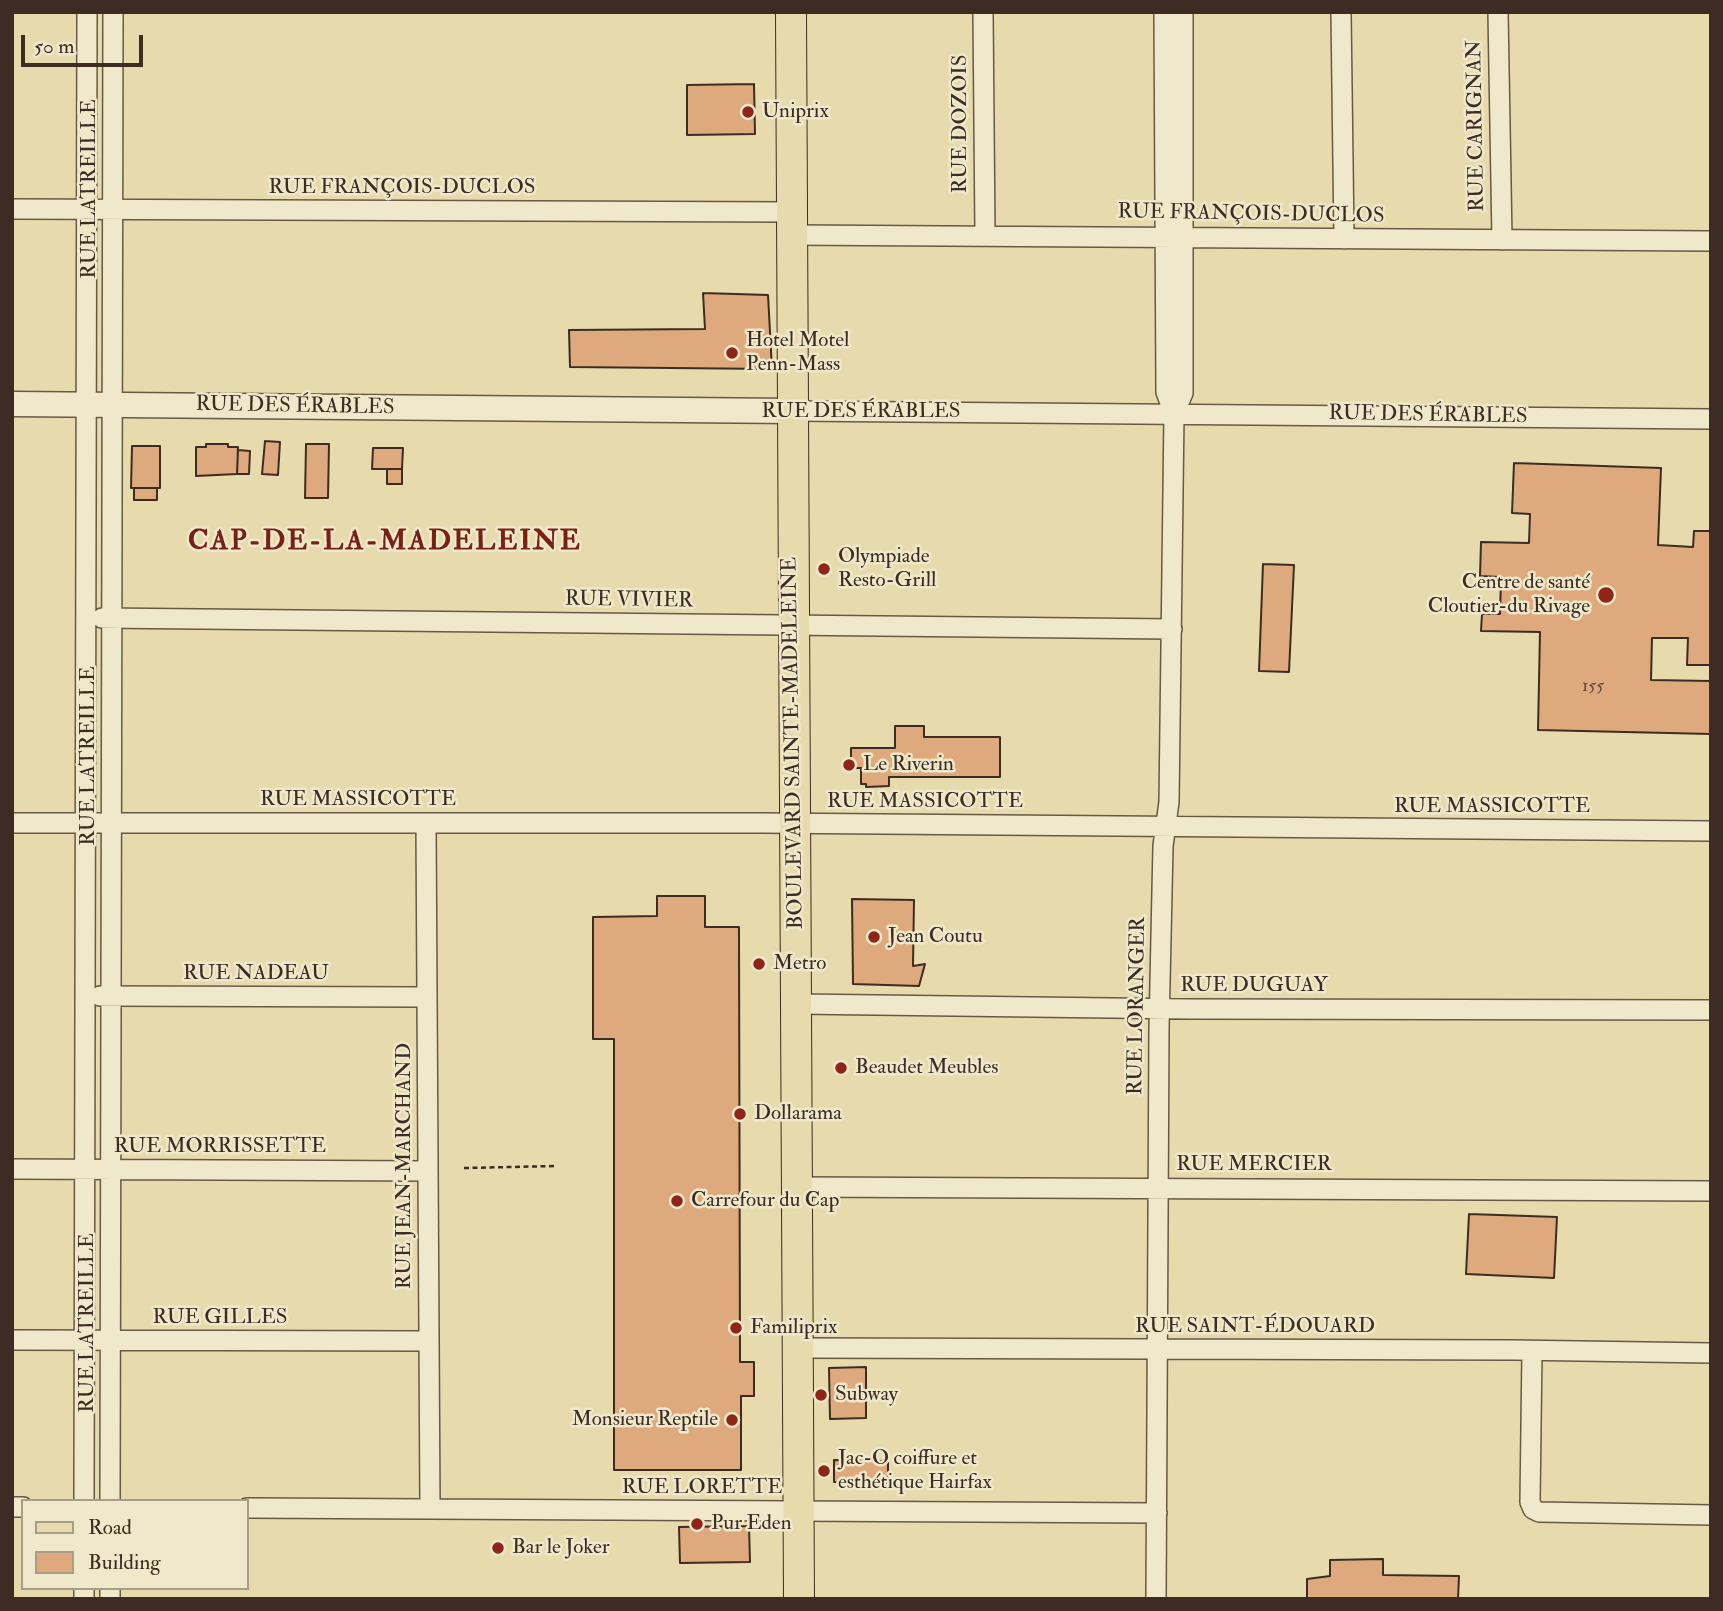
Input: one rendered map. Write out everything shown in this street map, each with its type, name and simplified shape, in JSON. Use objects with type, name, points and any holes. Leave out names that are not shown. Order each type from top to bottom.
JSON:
[{"type":"main road","name":"BOULEVARD SAINTE-MADELEINE","points":[[791,12],[799,1599]]},
{"type":"street","name":"RUE LATREILLE","points":[[84,1499],[87,12]]},
{"type":"street","name":"RUE LATREILLE","points":[[110,1499],[113,12]]},
{"type":"street","name":"RUE DOZOIS","points":[[983,12],[985,235]]},
{"type":"street","name":"RUE LORANGER","points":[[1164,12],[1174,237]]},
{"type":"street","name":"RUE LORANGER","points":[[1156,1599],[1160,1008],[1163,846],[1169,802],[1174,414],[1166,392],[1183,12]]},
{"type":"street","points":[[1341,12],[1344,239]]},
{"type":"street","name":"RUE CARIGNAN","points":[[1498,12],[1502,240]]},
{"type":"street","name":"RUE FRANÇOIS-DUCLOS","points":[[12,209],[791,223],[985,235],[1711,241]]},
{"type":"street","name":"RUE DES ÉRABLES","points":[[12,404],[1711,419]]},
{"type":"street","name":"RUE VIVIER","points":[[86,618],[1172,629]]},
{"type":"street","name":"RUE JEAN-MARCHAND","points":[[426,823],[430,1509]]},
{"type":"street","name":"RUE MASSICOTTE","points":[[12,824],[795,824],[1711,831]]},
{"type":"street","name":"RUE NADEAU","points":[[85,996],[426,997]]},
{"type":"street","name":"RUE DUGUAY","points":[[797,1004],[1711,1010]]},
{"type":"street","name":"RUE MORRISSETTE","points":[[12,1169],[428,1171]]},
{"type":"street","name":"RUE MERCIER","points":[[797,1187],[1711,1191]]},
{"type":"street","name":"RUE GILLES","points":[[12,1340],[428,1341]]},
{"type":"street","name":"RUE SAINT-ÉDOUARD","points":[[798,1348],[1711,1353]]},
{"type":"street","points":[[1532,1350],[1530,1502],[1533,1509],[1558,1513],[1711,1515]]},
{"type":"street","name":"RUE LORETTE","points":[[248,1508],[1157,1513]]},
{"type":"path","points":[[464,1168],[556,1166]]},
{"type":"building","points":[[754,84],[755,134],[687,135],[687,85]]},
{"type":"building","points":[[703,293],[768,295],[772,369],[570,367],[569,330],[705,329]]},
{"type":"building","points":[[265,441],[280,442],[278,475],[262,474]]},
{"type":"building","points":[[206,444],[238,447],[237,474],[196,476],[196,447],[206,447]]},
{"type":"building","points":[[306,444],[329,444],[328,498],[305,498]]},
{"type":"building","points":[[132,446],[160,446],[160,488],[131,488]]},
{"type":"building","points":[[373,448],[403,448],[402,469],[372,469]]},
{"type":"building","points":[[238,450],[250,451],[249,474],[237,474]]},
{"type":"building","name":"Centre de santé Cloutier-du Rivage","points":[[1514,463],[1661,468],[1658,545],[1693,547],[1694,531],[1711,531],[1711,665],[1687,665],[1688,638],[1652,638],[1651,680],[1711,681],[1711,734],[1538,730],[1540,632],[1481,631],[1482,614],[1500,614],[1501,577],[1480,576],[1481,542],[1529,543],[1530,514],[1512,513]]},
{"type":"building","points":[[387,469],[402,469],[402,484],[387,484]]},
{"type":"building","points":[[134,488],[157,488],[157,500],[134,500]]},
{"type":"building","points":[[1263,564],[1294,565],[1289,672],[1259,671]]},
{"type":"building","points":[[895,726],[924,726],[924,737],[1000,737],[1000,777],[889,777],[889,786],[866,787],[866,784],[861,784],[861,768],[851,768],[851,748],[895,748]]},
{"type":"building","name":"Carrefour du Cap","points":[[657,896],[705,896],[705,927],[739,927],[740,1362],[754,1362],[754,1396],[741,1396],[741,1470],[614,1470],[614,1039],[593,1039],[593,917],[657,916]]},
{"type":"building","points":[[852,899],[914,900],[913,966],[925,964],[919,986],[853,984]]},
{"type":"building","points":[[1469,1214],[1557,1217],[1554,1278],[1466,1274]]},
{"type":"building","points":[[866,1367],[866,1418],[830,1419],[829,1368]]},
{"type":"building","points":[[834,1460],[888,1461],[888,1483],[834,1482]]},
{"type":"building","points":[[749,1526],[750,1562],[680,1563],[679,1527]]},
{"type":"building","points":[[1383,1559],[1383,1575],[1459,1576],[1458,1599],[1307,1599],[1307,1579],[1330,1576],[1330,1560]]},
{"type":"place","name":"Uniprix","points":[[748,112]]},
{"type":"place","name":"Hotel Motel Penn-Mass","points":[[732,353]]},
{"type":"place","name":"Olympiade Resto-Grill","points":[[824,569]]},
{"type":"place","name":"Centre de santé Cloutier-du Rivage","points":[[1606,595]]},
{"type":"place","name":"Le Riverin","points":[[849,765]]},
{"type":"place","name":"Jean Coutu","points":[[874,937]]},
{"type":"place","name":"Metro","points":[[759,964]]},
{"type":"place","name":"Beaudet Meubles","points":[[841,1068]]},
{"type":"place","name":"Dollarama","points":[[740,1114]]},
{"type":"place","name":"Carrefour du Cap","points":[[677,1201]]},
{"type":"place","name":"Familiprix","points":[[736,1328]]},
{"type":"place","name":"Subway","points":[[821,1395]]},
{"type":"place","name":"Monsieur Reptile","points":[[732,1420]]},
{"type":"place","name":"Jac-O coiffure et esthétique Hairfax","points":[[824,1471]]},
{"type":"place","name":"Pur Eden","points":[[697,1524]]},
{"type":"place","name":"Bar le Joker","points":[[498,1548]]},
{"type":"district","name":"CAP-DE-LA-MADELEINE","points":[[385,543]]}]
